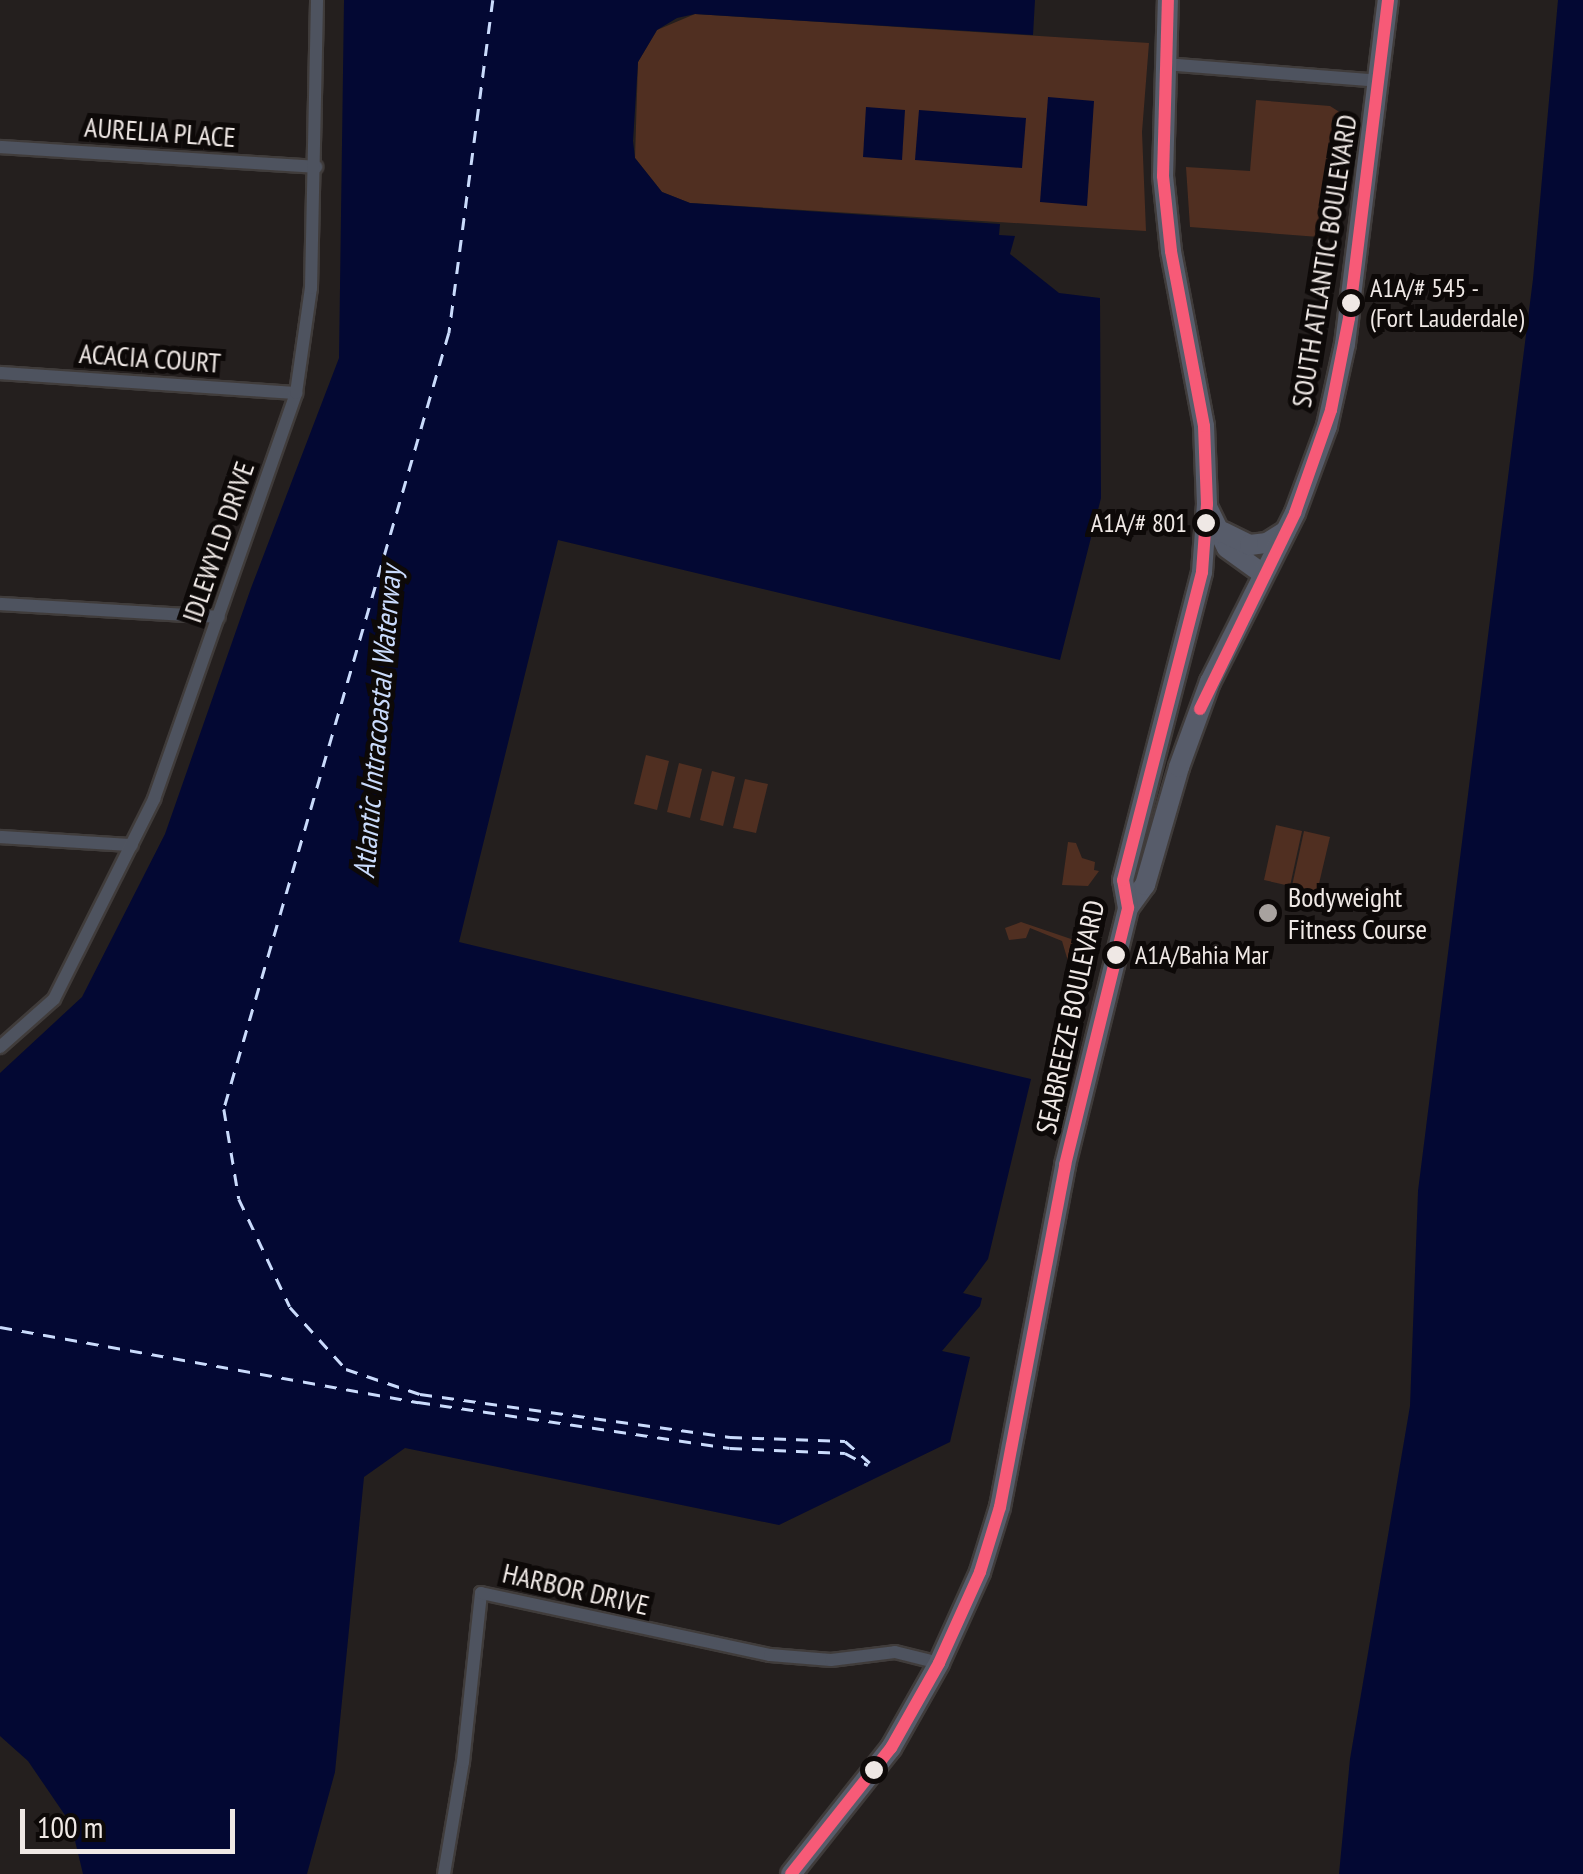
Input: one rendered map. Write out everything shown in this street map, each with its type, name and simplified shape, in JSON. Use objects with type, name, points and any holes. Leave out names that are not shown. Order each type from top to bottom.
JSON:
[{"type":"main road","name":"SEABREEZE BOULEVARD","points":[[791,1874],[873,1774],[938,1663],[980,1572],[1000,1507],[1056,1211],[1128,908],[1123,880],[1191,627],[1211,514],[1204,426],[1165,200],[1164,64],[1168,0]]},
{"type":"main road","name":"SOUTH ATLANTIC BOULEVARD","points":[[1128,908],[1145,886],[1178,767],[1210,682],[1286,531],[1321,446],[1340,370],[1388,0]]},
{"type":"main road","points":[[1211,514],[1235,541],[1250,545],[1267,542],[1286,531]]},
{"type":"main road","points":[[1211,514],[1233,555],[1263,574]]},
{"type":"street","name":"IDLEWYLD DRIVE","points":[[0,1047],[54,999],[154,799],[296,393],[311,288],[317,0]]},
{"type":"street","points":[[1164,64],[1378,81]]},
{"type":"street","name":"AURELIA PLACE","points":[[0,147],[316,167]]},
{"type":"street","name":"ACACIA COURT","points":[[0,373],[296,393]]},
{"type":"street","points":[[0,604],[219,617]]},
{"type":"street","points":[[0,836],[132,845]]},
{"type":"street","name":"HARBOR DRIVE","points":[[444,1874],[463,1762],[482,1593],[770,1655],[831,1660],[895,1652],[938,1663]]},
{"type":"shaded area","points":[[695,14],[1149,43],[1142,132],[1146,231],[690,203],[662,192],[635,158],[638,62],[657,30]]},
{"type":"shaded area","points":[[1256,100],[1330,106],[1341,113],[1345,123],[1332,238],[1190,227],[1186,167],[1250,171]]},
{"type":"shaded area","points":[[646,755],[669,761],[657,810],[634,804]]},
{"type":"shaded area","points":[[679,763],[702,769],[690,818],[667,812]]},
{"type":"shaded area","points":[[712,771],[735,777],[723,826],[700,820]]},
{"type":"shaded area","points":[[745,779],[768,784],[756,833],[733,828]]},
{"type":"shaded area","points":[[1276,825],[1302,831],[1290,886],[1264,880]]},
{"type":"shaded area","points":[[1304,831],[1330,837],[1317,892],[1292,886]]},
{"type":"shaded area","points":[[1068,842],[1076,843],[1082,858],[1095,862],[1094,870],[1099,871],[1088,886],[1062,885]]},
{"type":"shaded area","points":[[1021,922],[1074,940],[1083,957],[1078,991],[1079,978],[1071,971],[1062,941],[1030,928],[1026,938],[1009,940],[1005,928]]},
{"type":"water","name":"Atlantic Intracoastal Waterway","points":[[344,0],[1035,0],[1033,35],[695,14],[677,18],[657,30],[638,62],[633,141],[635,158],[662,192],[690,203],[1000,224],[999,235],[1015,236],[1010,254],[1059,293],[1100,298],[1101,498],[1060,660],[558,540],[459,942],[1031,1079],[988,1259],[963,1293],[982,1298],[980,1306],[942,1351],[970,1357],[950,1442],[779,1525],[405,1448],[364,1477],[335,1772],[307,1874],[83,1874],[71,1824],[28,1761],[0,1736],[0,1073],[82,997],[165,834],[251,588],[339,358]]},
{"type":"water","points":[[1558,0],[1583,0],[1583,1874],[1339,1874],[1350,1759],[1410,1406],[1418,1191],[1533,279]]},
{"type":"water","points":[[1048,97],[1094,101],[1087,206],[1040,202]]},
{"type":"water","points":[[866,107],[905,110],[902,160],[863,157]]},
{"type":"water","points":[[919,110],[1026,118],[1022,168],[915,160]]},
{"type":"ferry route","points":[[493,0],[449,333],[224,1109],[239,1199],[290,1307],[346,1369],[420,1394],[730,1437],[845,1441],[870,1463]]},
{"type":"ferry route","points":[[0,1327],[418,1402],[730,1448],[845,1453],[868,1465]]},
{"type":"transit line","points":[[791,1874],[891,1748],[939,1663],[980,1572],[1000,1507],[1065,1165],[1128,908],[1123,880],[1202,572],[1207,504],[1204,426],[1171,251],[1163,176],[1168,0]]},
{"type":"transit line","points":[[1200,709],[1295,513],[1331,410],[1349,318],[1388,0]]},
{"type":"place","name":"A1A/# 545 - (Fort Lauderdale)","points":[[1351,303]]},
{"type":"place","name":"A1A/# 801","points":[[1206,523]]},
{"type":"place","name":"Bodyweight Fitness Course","points":[[1268,913]]},
{"type":"place","name":"A1A/Bahia Mar","points":[[1116,955]]}]
